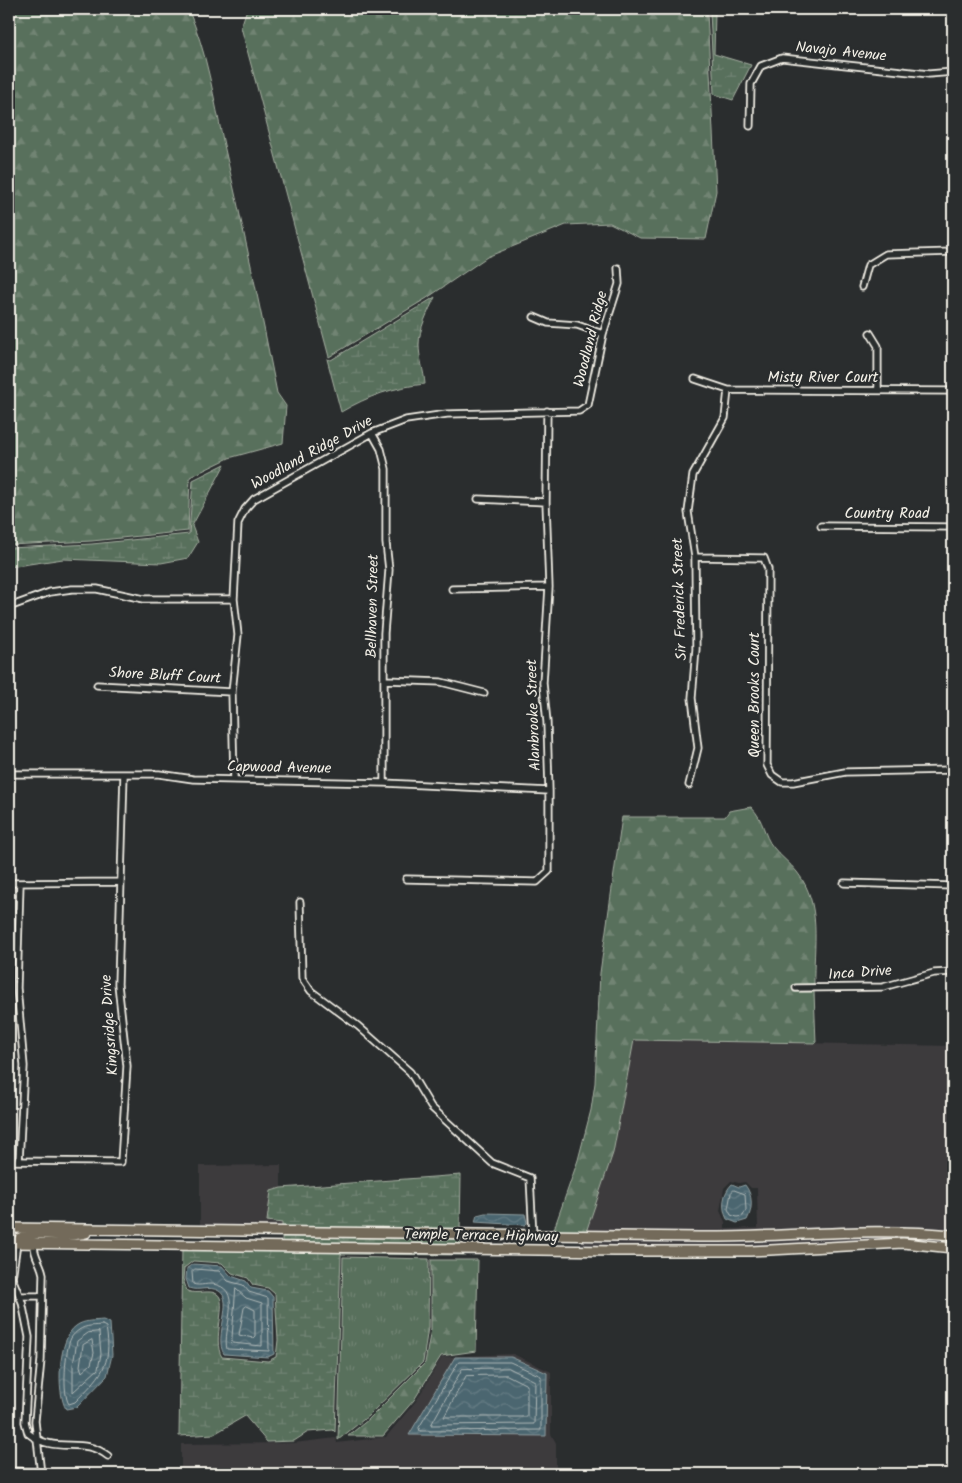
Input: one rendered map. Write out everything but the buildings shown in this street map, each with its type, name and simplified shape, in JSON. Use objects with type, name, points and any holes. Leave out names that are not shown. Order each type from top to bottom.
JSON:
[{"type":"main road","name":"Temple Terrace Highway","points":[[9,1228],[745,1238],[884,1230],[953,1235]]},
{"type":"main road","points":[[13,1243],[23,1236],[72,1236],[96,1230]]},
{"type":"main road","points":[[225,1232],[226,1246]]},
{"type":"main road","points":[[463,1235],[463,1249]]},
{"type":"main road","name":"Temple Terrace Highway","points":[[13,1243],[750,1251],[903,1243],[953,1248]]},
{"type":"street","name":"Navajo Avenue","points":[[750,126],[752,84],[761,66],[782,58],[929,74],[953,72]]},
{"type":"street","points":[[862,287],[868,265],[886,254],[953,252]]},
{"type":"street","name":"Woodland Ridge","points":[[547,411],[579,411],[588,405],[603,334],[619,284],[618,268]]},
{"type":"street","points":[[534,317],[548,323],[577,325],[603,334]]},
{"type":"street","points":[[870,333],[878,346],[878,390]]},
{"type":"street","name":"Misty River Court","points":[[695,379],[728,390],[953,391]]},
{"type":"street","name":"Sir Frederick Street","points":[[689,785],[698,748],[692,698],[696,648],[695,558],[688,512],[693,475],[726,418],[728,390]]},
{"type":"street","name":"Woodland Ridge Drive","points":[[234,780],[232,692],[238,635],[234,599],[238,523],[245,509],[254,499],[372,432],[406,420],[447,414],[547,411]]},
{"type":"street","name":"Alanbrooke Street","points":[[406,879],[537,882],[549,872],[550,791],[543,683],[549,587],[546,502],[547,411]]},
{"type":"street","name":"Bellhaven Street","points":[[372,432],[382,450],[386,469],[386,543],[389,570],[384,633],[386,680],[384,783]]},
{"type":"street","points":[[478,500],[546,502]]},
{"type":"street","name":"Country Road","points":[[821,526],[953,527]]},
{"type":"street","name":"Queen Brooks Court","points":[[695,558],[764,558],[768,569],[767,765],[772,776],[782,782],[793,782],[845,772],[953,770]]},
{"type":"street","points":[[452,588],[549,587]]},
{"type":"street","points":[[9,607],[50,592],[72,589],[97,589],[144,599],[234,599]]},
{"type":"street","points":[[386,680],[441,682],[484,692]]},
{"type":"street","name":"Shore Bluff Court","points":[[97,685],[232,692]]},
{"type":"street","name":"Capwood Avenue","points":[[9,774],[158,774],[193,779],[384,783],[550,791]]},
{"type":"street","name":"Kingsridge Drive","points":[[9,1161],[121,1162],[127,1066],[118,984],[124,774]]},
{"type":"street","points":[[9,883],[121,882]]},
{"type":"street","points":[[19,1161],[24,1066],[17,988],[20,883]]},
{"type":"street","points":[[844,884],[953,886]]},
{"type":"street","points":[[300,902],[302,978],[311,991],[358,1026],[410,1072],[431,1107],[492,1163],[530,1178],[533,1236]]},
{"type":"street","name":"Inca Drive","points":[[796,988],[883,987],[934,973],[953,972]]},
{"type":"street","points":[[13,1243],[12,1278],[26,1318],[29,1337],[25,1422],[28,1433],[37,1441],[48,1445],[98,1448],[108,1456]]},
{"type":"street","points":[[9,1471],[41,1473],[37,1441],[36,1398],[41,1360],[44,1274],[42,1266],[34,1256],[34,1243]]},
{"type":"street","points":[[19,1296],[42,1296]]},
{"type":"shaded area","points":[[633,1040],[953,1046],[953,1231],[884,1226],[745,1234],[586,1232],[613,1153]],"holes":[[[731,1181],[745,1182],[751,1188],[757,1188],[758,1228],[725,1229],[725,1222],[720,1211],[724,1188]]]},
{"type":"shaded area","points":[[281,1165],[281,1188],[271,1191],[268,1221],[282,1223],[282,1229],[200,1228],[200,1166]]},
{"type":"shaded area","points":[[884,1234],[953,1239],[953,1244],[903,1239],[750,1247],[581,1246],[582,1240],[745,1242]]},
{"type":"shaded area","points":[[513,1354],[551,1372],[551,1434],[556,1443],[556,1474],[181,1474],[181,1444],[294,1443],[336,1438],[337,1443],[386,1437],[416,1401],[442,1357]]},
{"type":"green space","points":[[9,9],[188,9],[195,25],[209,76],[252,269],[277,393],[286,406],[283,443],[229,458],[190,477],[188,531],[92,541],[9,545]]},
{"type":"green space","points":[[247,9],[549,9],[707,12],[716,191],[706,239],[640,238],[610,223],[566,225],[487,257],[427,298],[329,357],[241,27]]},
{"type":"green space","points":[[710,12],[715,12],[714,54],[751,65],[733,100],[714,94]]},
{"type":"green space","points":[[435,297],[424,320],[419,339],[425,384],[403,387],[382,393],[361,401],[341,412],[327,359],[331,360]]},
{"type":"green space","points":[[225,464],[192,526],[198,542],[188,558],[161,563],[63,559],[9,567],[9,548],[92,544],[189,534],[193,480]]},
{"type":"green space","points":[[751,807],[759,817],[770,842],[797,872],[805,885],[814,912],[814,984],[793,985],[793,992],[814,992],[816,1043],[634,1040],[613,1153],[586,1232],[560,1232],[554,1229],[578,1160],[591,1110],[595,1083],[600,973],[622,817],[725,817],[729,811]]},
{"type":"green space","points":[[461,1175],[460,1231],[282,1229],[282,1223],[267,1221],[271,1191],[281,1188]]},
{"type":"green space","points":[[282,1237],[460,1239],[460,1245],[282,1243]]},
{"type":"green space","points":[[182,1249],[465,1253],[465,1255],[341,1254],[335,1432],[333,1430],[308,1432],[294,1441],[267,1442],[245,1416],[214,1434],[179,1436]],"holes":[[[193,1261],[222,1263],[232,1273],[248,1278],[253,1285],[268,1288],[275,1294],[278,1340],[276,1357],[268,1361],[222,1357],[218,1341],[221,1313],[220,1298],[214,1293],[187,1291],[183,1279],[184,1268]]]},
{"type":"green space","points":[[343,1257],[429,1259],[428,1327],[423,1362],[368,1416],[338,1440]]},
{"type":"green space","points":[[431,1260],[478,1260],[476,1351],[441,1356],[414,1400],[383,1436],[348,1436],[369,1419],[425,1363],[431,1329]]},
{"type":"water","points":[[732,1184],[739,1187],[745,1185],[751,1198],[751,1207],[747,1220],[737,1223],[727,1219],[724,1210],[725,1196]]},
{"type":"water","points":[[485,1213],[525,1214],[527,1223],[525,1225],[475,1222],[477,1215]]},
{"type":"water","points":[[193,1264],[222,1266],[231,1276],[246,1281],[251,1288],[268,1291],[273,1297],[274,1354],[268,1357],[224,1354],[221,1347],[225,1310],[223,1296],[215,1289],[189,1288],[186,1279],[187,1268]]},
{"type":"water","points":[[103,1320],[110,1323],[112,1355],[107,1376],[77,1407],[66,1409],[60,1378],[60,1366],[65,1342],[70,1332],[79,1324]]},
{"type":"water","points":[[455,1357],[511,1357],[547,1373],[546,1436],[409,1435]]}]
